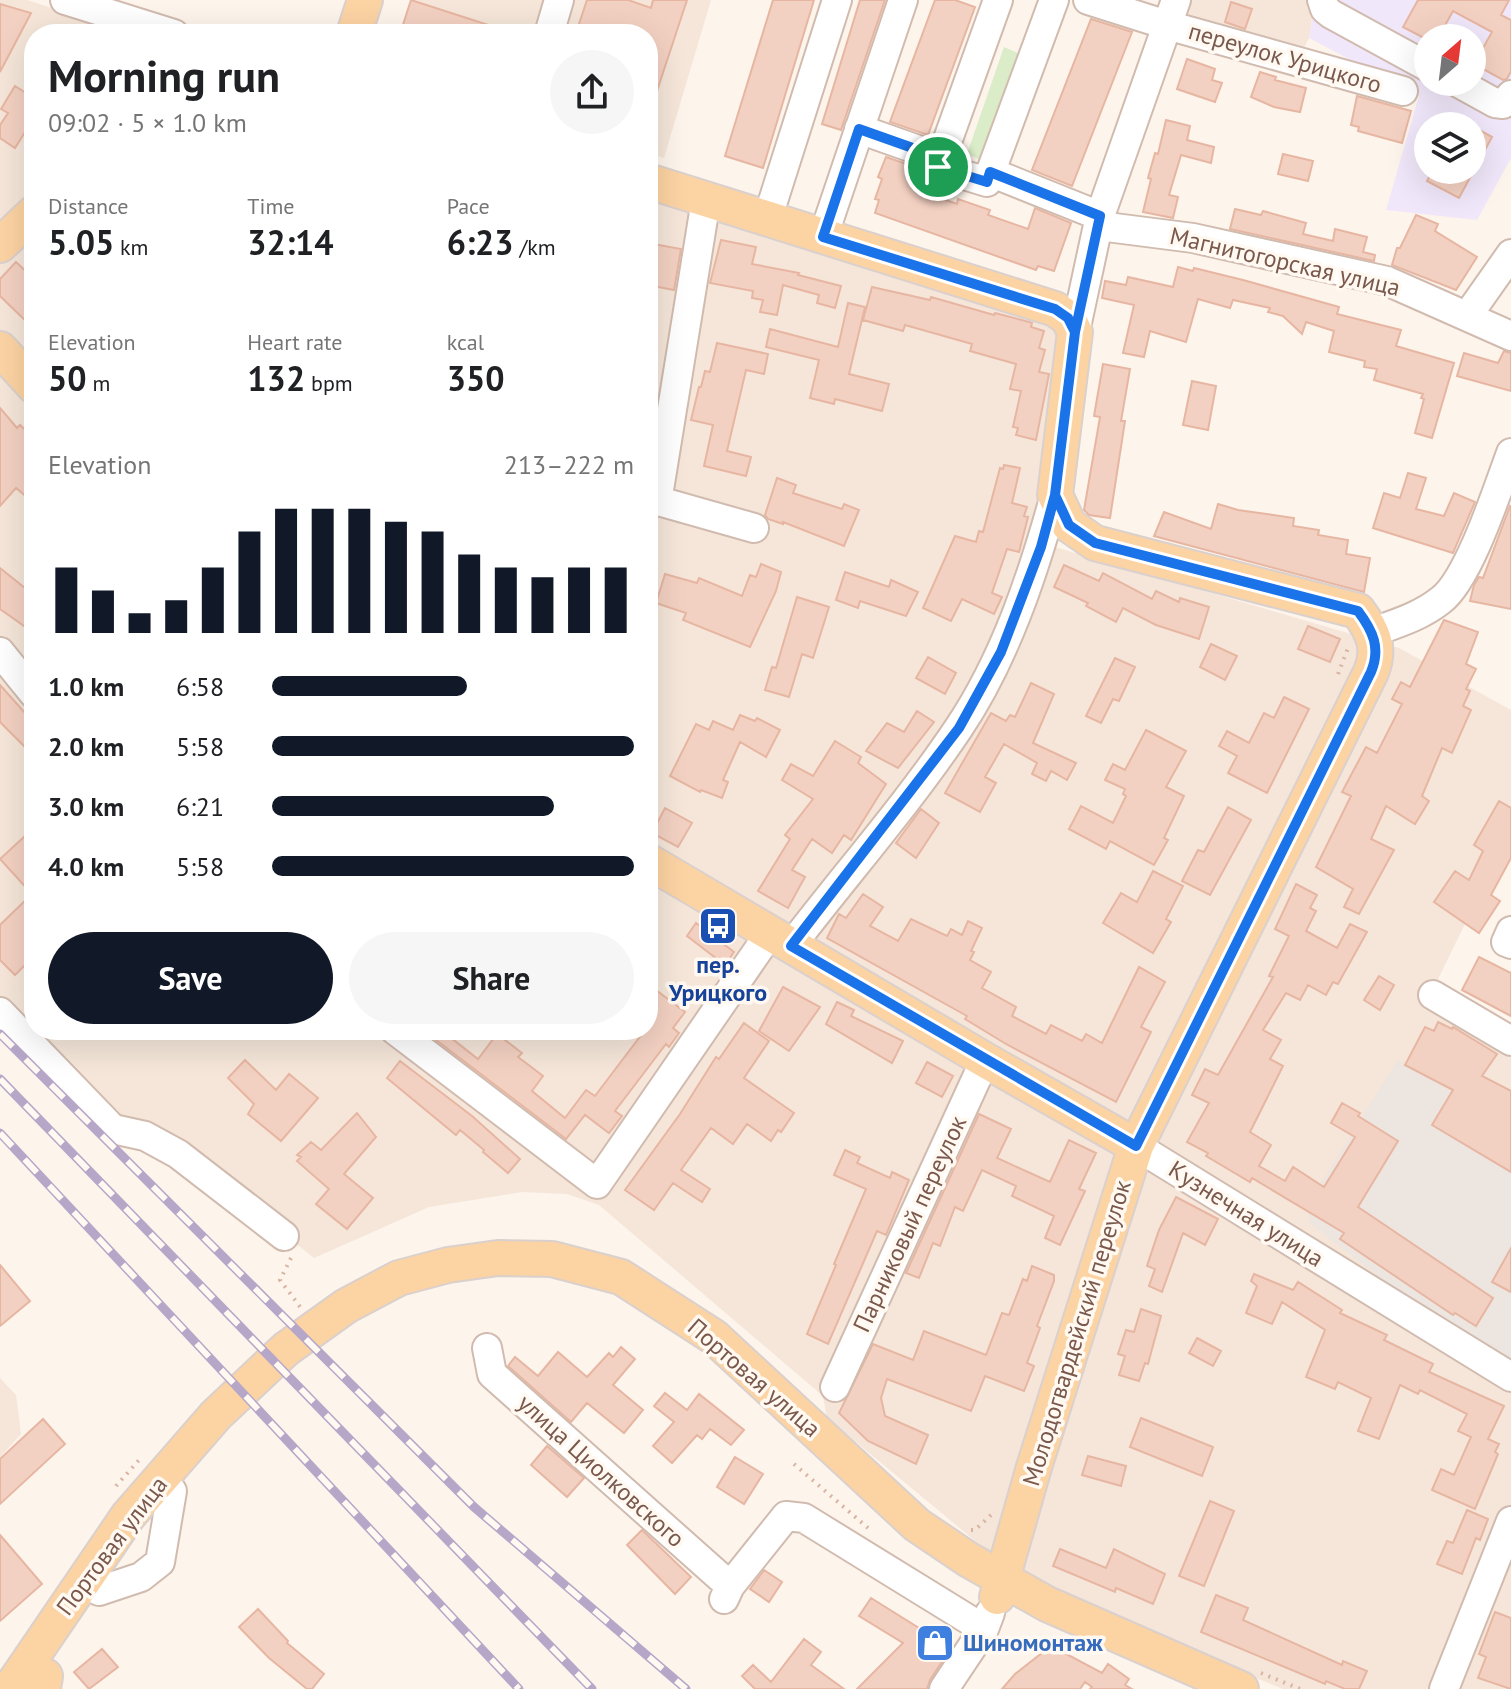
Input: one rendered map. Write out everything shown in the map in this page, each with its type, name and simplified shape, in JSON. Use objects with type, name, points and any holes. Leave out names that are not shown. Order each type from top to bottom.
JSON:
[{"type":"main road","points":[[357,24],[365,0]]},
{"type":"main road","points":[[658,184],[1055,309],[1068,318],[1075,332]]},
{"type":"main road","points":[[0,245],[24,222]]},
{"type":"main road","name":"переулок Урицкого","points":[[1055,495],[1075,332]]},
{"type":"main road","points":[[0,349],[24,375]]},
{"type":"main road","points":[[1055,495],[1069,525],[1095,543],[1358,611],[1373,632]]},
{"type":"main road","name":"Молодогвардейский переулок","points":[[1000,1589],[1034,1467],[1136,1146],[1371,672],[1375,662],[1373,632]]},
{"type":"main road","name":"Кузнечная улица","points":[[658,867],[1136,1146]]},
{"type":"main road","name":"Портовая улица","points":[[38,1679],[128,1516],[216,1415],[286,1349],[346,1306],[399,1278],[448,1265],[498,1258],[552,1259],[621,1277],[714,1337],[917,1525],[1037,1619],[1196,1689]]},
{"type":"main road","name":"Портовая улица","points":[[10,1689],[38,1679],[172,1491],[227,1424],[299,1363],[361,1323],[408,1298],[456,1284],[549,1279],[615,1297],[704,1355],[903,1540],[963,1580],[1047,1604],[1241,1689]]},
{"type":"main road","points":[[0,1682],[38,1679]]},
{"type":"street","points":[[552,24],[559,0]]},
{"type":"street","points":[[767,220],[837,0]]},
{"type":"street","points":[[823,237],[903,0]]},
{"type":"street","points":[[998,0],[938,167],[987,182],[1054,0]]},
{"type":"street","points":[[1088,0],[1171,13]]},
{"type":"street","points":[[1322,0],[1331,14],[1414,59]]},
{"type":"street","points":[[74,1],[144,24]]},
{"type":"street","name":"переулок Урицкого","points":[[1075,332],[1099,221],[1171,13],[1403,91]]},
{"type":"street","points":[[1482,96],[1503,104],[1511,95]]},
{"type":"street","points":[[859,129],[941,158]]},
{"type":"street","name":"Магнитогорская улица","points":[[990,172],[1099,221],[1193,238],[1387,281],[1511,336]]},
{"type":"street","points":[[658,472],[706,200]]},
{"type":"street","points":[[1468,315],[1511,254]]},
{"type":"street","points":[[1373,632],[1411,619],[1445,598],[1472,554],[1511,453]]},
{"type":"street","name":"переулок Урицкого","points":[[408,1040],[597,1184],[780,940],[959,728],[1001,652],[1041,547],[1055,495]]},
{"type":"street","points":[[658,501],[754,528]]},
{"type":"street","points":[[0,652],[24,682]]},
{"type":"street","points":[[1511,931],[1506,942],[1511,944]]},
{"type":"street","points":[[1433,995],[1511,1041]]},
{"type":"street","points":[[0,1012],[24,1037]]},
{"type":"street","points":[[27,1040],[113,1129],[145,1136],[178,1154],[284,1236]]},
{"type":"street","name":"Парниковый переулок","points":[[835,1387],[985,1060]]},
{"type":"street","name":"Кузнечная улица","points":[[1136,1146],[1511,1377]]},
{"type":"street","name":"улица Циолковского","points":[[487,1348],[492,1374],[727,1592],[786,1516],[804,1518],[984,1629]]},
{"type":"street","points":[[1444,1689],[1511,1521]]},
{"type":"street","name":"Молодогвардейский переулок","points":[[944,1689],[984,1629],[1000,1589]]},
{"type":"path","points":[[284,1236],[295,1250],[280,1280],[304,1312],[310,1306]]},
{"type":"path","points":[[114,1489],[143,1456]]},
{"type":"path","points":[[963,1529],[975,1530],[990,1519],[996,1507]]},
{"type":"shaded area","points":[[0,0],[27,0],[102,24],[24,24],[24,1037],[0,1010]]},
{"type":"shaded area","points":[[412,0],[548,0],[541,24],[405,24]]},
{"type":"shaded area","points":[[572,0],[711,0],[664,158],[658,156],[658,24],[565,24]]},
{"type":"shaded area","points":[[1187,0],[1315,0],[1309,38],[1302,52],[1182,15]]},
{"type":"shaded area","points":[[1315,0],[1511,0],[1511,158],[1477,220],[1386,210],[1414,113],[1414,184],[1486,184],[1486,112],[1414,112],[1419,96],[1486,96],[1486,24],[1414,24],[1414,93],[1309,38]]},
{"type":"shaded area","points":[[658,201],[1060,330],[1034,541],[1399,648],[1511,710],[1511,829],[1426,1004],[1511,1058],[1511,1689],[1283,1689],[1032,1588],[827,1418],[823,1396],[599,1205],[567,1194],[522,1192],[429,1207],[314,1258],[176,1149],[103,1126],[27,1040],[658,1040]]},
{"type":"shaded area","points":[[1398,1060],[1511,1127],[1511,1362],[1388,1284],[1311,1224],[1307,1206]]},
{"type":"shaded area","points":[[0,1378],[16,1395],[21,1434],[0,1457]]},
{"type":"green space","points":[[1004,47],[1027,57],[988,163],[967,154]]},
{"type":"building","points":[[411,0],[485,24],[403,24]]},
{"type":"building","points":[[587,0],[628,0],[651,8],[653,0],[687,0],[658,88],[658,24],[579,24]]},
{"type":"building","points":[[773,0],[814,0],[763,168],[725,156]]},
{"type":"building","points":[[860,0],[885,0],[841,130],[822,124]]},
{"type":"building","points":[[935,0],[955,0],[975,7],[928,135],[890,122]]},
{"type":"building","points":[[1418,0],[1509,0],[1501,15],[1511,20],[1511,71],[1503,80],[1486,71],[1486,43],[1492,32],[1486,29],[1486,24],[1477,24],[1453,11],[1446,24],[1414,24],[1414,33],[1403,27]]},
{"type":"building","points":[[1231,2],[1252,9],[1245,29],[1225,22]]},
{"type":"building","points":[[0,4],[31,13],[0,72]]},
{"type":"building","points":[[1091,19],[1132,32],[1072,186],[1032,170]]},
{"type":"building","points":[[1187,59],[1215,69],[1212,80],[1222,83],[1215,102],[1177,89]]},
{"type":"building","points":[[1260,72],[1276,77],[1275,80],[1306,88],[1300,112],[1274,107],[1251,97]]},
{"type":"building","points":[[15,86],[24,92],[24,134],[15,148],[0,138],[0,125],[8,113],[1,109]]},
{"type":"building","points":[[1357,96],[1411,111],[1402,143],[1358,131],[1359,127],[1351,125]]},
{"type":"building","points":[[1166,120],[1190,126],[1187,140],[1214,147],[1211,163],[1181,155],[1169,195],[1178,197],[1173,218],[1143,212],[1151,179],[1148,178],[1155,153],[1158,154]]},
{"type":"building","points":[[1486,134],[1492,137],[1486,148]]},
{"type":"building","points":[[1283,154],[1313,161],[1308,181],[1278,174]]},
{"type":"building","points":[[886,157],[921,169],[925,178],[920,191],[957,204],[958,199],[990,210],[988,215],[1028,229],[1035,208],[1071,223],[1054,271],[1038,266],[1036,270],[875,213],[879,200],[875,199],[882,179],[878,177]]},
{"type":"building","points":[[1433,184],[1467,184],[1459,198]]},
{"type":"building","points":[[1235,209],[1261,215],[1263,211],[1306,223],[1303,234],[1333,241],[1335,229],[1367,237],[1363,252],[1375,255],[1374,261],[1230,229]]},
{"type":"building","points":[[1416,215],[1438,224],[1435,231],[1477,257],[1456,290],[1392,265],[1397,248],[1400,248]]},
{"type":"building","points":[[721,240],[756,247],[752,264],[799,273],[841,286],[835,308],[817,303],[819,295],[783,285],[777,315],[760,312],[763,300],[752,298],[753,291],[710,283]]},
{"type":"building","points":[[658,245],[681,249],[674,290],[658,287]]},
{"type":"building","points":[[16,262],[24,270],[24,319],[0,296],[0,279]]},
{"type":"building","points":[[1178,267],[1243,280],[1339,307],[1337,314],[1401,330],[1396,346],[1454,363],[1432,438],[1415,433],[1423,394],[1374,380],[1377,369],[1364,367],[1365,361],[1329,352],[1334,331],[1306,322],[1302,334],[1283,316],[1268,312],[1270,308],[1233,300],[1230,308],[1198,299],[1186,342],[1150,331],[1144,357],[1123,353],[1134,305],[1102,298],[1105,281],[1126,285],[1128,277],[1173,287]]},
{"type":"building","points":[[872,287],[930,300],[931,297],[995,313],[1032,323],[1031,327],[1044,331],[1039,348],[1045,350],[1039,372],[1049,374],[1036,440],[1016,435],[1018,428],[1013,427],[1021,391],[1010,389],[1016,364],[970,351],[972,344],[905,325],[903,331],[863,320]]},
{"type":"building","points":[[848,303],[865,307],[849,374],[889,384],[882,411],[835,399],[834,404],[810,398],[819,360],[766,347],[770,329],[838,347]]},
{"type":"building","points":[[717,343],[768,354],[764,374],[746,370],[727,451],[751,457],[746,476],[704,466],[713,425],[691,420],[699,387],[705,371],[710,372]]},
{"type":"building","points":[[1504,351],[1511,353],[1511,391],[1457,376],[1464,353],[1498,363]]},
{"type":"building","points":[[1103,364],[1130,369],[1110,518],[1089,515],[1084,510],[1100,417],[1094,416]]},
{"type":"building","points":[[1192,381],[1216,386],[1208,430],[1183,425]]},
{"type":"building","points":[[0,408],[17,428],[20,425],[24,429],[24,495],[16,488],[0,506]]},
{"type":"building","points":[[1004,465],[1020,468],[1012,503],[1027,507],[1024,516],[1028,517],[1019,552],[1007,549],[992,593],[1002,597],[994,614],[962,599],[951,621],[923,608],[955,536],[976,542],[979,531],[983,532],[1000,468],[1003,469]]},
{"type":"building","points":[[1408,473],[1426,478],[1416,509],[1444,516],[1454,493],[1475,502],[1453,553],[1373,528],[1384,493],[1400,498]]},
{"type":"building","points":[[777,478],[796,485],[793,493],[842,509],[844,504],[859,510],[844,546],[768,519],[765,515]]},
{"type":"building","points":[[1218,504],[1294,518],[1293,526],[1319,530],[1318,535],[1348,540],[1346,554],[1370,558],[1364,592],[1154,536],[1164,512],[1211,529]]},
{"type":"building","points":[[1510,506],[1511,609],[1470,601],[1474,585],[1479,577],[1483,578]]},
{"type":"building","points":[[761,564],[781,572],[776,591],[750,647],[683,620],[686,613],[658,604],[665,574],[697,583],[699,578],[742,596],[750,575],[756,577]]},
{"type":"building","points":[[1064,565],[1099,581],[1103,573],[1152,599],[1156,591],[1179,602],[1180,598],[1209,607],[1199,639],[1156,625],[1123,608],[1116,622],[1086,606],[1088,603],[1054,587]]},
{"type":"building","points":[[0,568],[24,587],[24,626],[0,609]]},
{"type":"building","points":[[845,572],[889,587],[891,580],[918,592],[906,616],[860,601],[858,608],[836,600]]},
{"type":"building","points":[[797,597],[829,607],[813,658],[802,654],[789,697],[765,690],[772,667],[776,668]]},
{"type":"building","points":[[1444,620],[1478,632],[1466,664],[1476,669],[1466,689],[1470,691],[1463,706],[1471,710],[1452,753],[1442,748],[1422,796],[1429,801],[1415,824],[1386,806],[1371,839],[1394,850],[1359,914],[1344,907],[1353,889],[1316,867],[1351,796],[1342,792],[1366,747],[1377,753],[1402,704],[1392,699],[1401,682],[1410,687]]},
{"type":"building","points":[[1308,626],[1340,639],[1330,662],[1298,649]]},
{"type":"building","points":[[1211,644],[1237,656],[1225,680],[1200,667]]},
{"type":"building","points":[[928,657],[956,673],[945,694],[916,678]]},
{"type":"building","points":[[1115,658],[1135,667],[1119,701],[1113,699],[1101,723],[1086,716]]},
{"type":"building","points":[[1031,683],[1054,694],[1033,743],[1076,763],[1067,780],[1051,771],[1046,781],[1032,774],[1037,763],[1004,744],[985,777],[996,783],[980,812],[945,793],[991,713],[1006,721],[1010,715],[1015,717]]},
{"type":"building","points":[[0,685],[24,712],[24,746],[0,722]]},
{"type":"building","points":[[1284,697],[1309,709],[1267,793],[1228,773],[1237,756],[1219,746],[1227,731],[1249,743],[1264,713],[1274,718]]},
{"type":"building","points":[[917,711],[934,722],[898,768],[866,751],[887,723],[904,732]]},
{"type":"building","points":[[740,715],[755,721],[757,718],[780,730],[766,757],[740,742],[723,780],[728,782],[722,798],[700,792],[670,776],[696,724],[709,730],[713,721],[733,730]]},
{"type":"building","points":[[1146,730],[1186,751],[1166,787],[1184,796],[1164,838],[1168,840],[1154,865],[1110,841],[1106,849],[1069,829],[1081,806],[1113,823],[1126,796],[1123,794],[1125,789],[1105,780],[1113,764],[1125,770]]},
{"type":"building","points":[[835,741],[861,757],[858,763],[886,784],[851,840],[844,835],[832,853],[812,839],[792,870],[805,877],[788,908],[758,891],[790,839],[785,835],[813,799],[782,780],[791,764],[813,776]]},
{"type":"building","points":[[1499,801],[1511,808],[1511,858],[1491,895],[1500,901],[1479,933],[1434,902],[1455,871],[1469,880],[1483,851],[1474,845]]},
{"type":"building","points":[[1228,807],[1251,820],[1210,895],[1182,881],[1198,850],[1204,852]]},
{"type":"building","points":[[665,808],[692,823],[678,847],[658,836],[658,821]]},
{"type":"building","points":[[921,809],[939,823],[916,858],[896,843]]},
{"type":"building","points":[[24,837],[24,885],[0,859]]},
{"type":"building","points":[[1153,871],[1183,886],[1166,919],[1171,922],[1153,953],[1103,923],[1121,893],[1137,902]]},
{"type":"building","points":[[1296,884],[1317,895],[1310,908],[1316,911],[1306,931],[1337,948],[1350,924],[1367,932],[1338,984],[1333,982],[1326,995],[1308,985],[1300,1000],[1286,993],[1263,1030],[1281,1040],[1270,1059],[1283,1066],[1250,1132],[1271,1145],[1259,1166],[1285,1181],[1293,1167],[1324,1187],[1355,1137],[1331,1123],[1342,1103],[1398,1141],[1358,1207],[1493,1298],[1476,1326],[1455,1313],[1453,1315],[1340,1239],[1344,1233],[1252,1178],[1250,1182],[1187,1142],[1209,1103],[1192,1095],[1205,1069],[1218,1075],[1273,977],[1269,976],[1289,936],[1275,929]]},
{"type":"building","points":[[863,894],[883,907],[870,926],[898,941],[911,919],[947,936],[951,929],[962,935],[968,921],[982,928],[970,960],[991,972],[982,988],[1016,1007],[1012,1016],[1046,1034],[1051,1025],[1082,1041],[1086,1034],[1102,1043],[1139,967],[1165,982],[1141,1027],[1151,1032],[1116,1102],[1006,1044],[965,1019],[967,1016],[827,938],[839,914],[846,918]]},
{"type":"building","points":[[24,902],[24,966],[15,975],[0,960],[0,925]]},
{"type":"building","points":[[696,923],[734,952],[725,965],[687,936]]},
{"type":"building","points":[[1479,957],[1511,973],[1511,1016],[1462,990]]},
{"type":"building","points":[[1379,976],[1394,985],[1380,1010],[1364,1000]]},
{"type":"building","points":[[783,987],[820,1007],[789,1051],[759,1031]]},
{"type":"building","points":[[658,992],[685,1012],[673,1028],[679,1033],[669,1047],[666,1044],[615,1111],[622,1116],[609,1133],[585,1115],[566,1139],[436,1040],[454,1040],[478,1059],[492,1040],[505,1040],[522,1053],[518,1057],[543,1076],[532,1091],[565,1118],[586,1090],[595,1096],[637,1040],[658,1040]]},
{"type":"building","points":[[837,1002],[854,1010],[851,1016],[903,1041],[892,1063],[826,1024]]},
{"type":"building","points":[[1438,1022],[1453,1027],[1497,1054],[1482,1076],[1511,1091],[1511,1172],[1432,1125],[1453,1090],[1405,1065],[1425,1027],[1434,1031]]},
{"type":"building","points":[[744,1023],[769,1041],[744,1078],[794,1113],[771,1141],[747,1124],[733,1144],[711,1128],[681,1170],[710,1189],[702,1202],[673,1183],[654,1210],[625,1190],[680,1114],[716,1057],[719,1059]]},
{"type":"building","points":[[245,1060],[276,1090],[289,1074],[318,1098],[281,1141],[248,1114],[254,1104],[228,1078]]},
{"type":"building","points":[[400,1061],[472,1116],[520,1159],[508,1173],[460,1130],[456,1135],[387,1078]]},
{"type":"building","points":[[927,1062],[953,1076],[942,1097],[916,1083]]},
{"type":"building","points":[[357,1113],[376,1137],[344,1174],[373,1198],[347,1229],[316,1204],[329,1189],[297,1161],[301,1157],[297,1155],[311,1142],[321,1150]]},
{"type":"building","points":[[979,1114],[1011,1129],[997,1158],[1050,1182],[1069,1140],[1096,1153],[1079,1189],[1085,1191],[1060,1245],[1045,1238],[1054,1216],[1012,1196],[1016,1186],[982,1170],[963,1211],[955,1207],[940,1246],[933,1243],[919,1278],[906,1273]]},
{"type":"building","points":[[845,1150],[860,1157],[857,1163],[890,1178],[892,1172],[909,1180],[886,1235],[877,1231],[828,1344],[807,1334],[866,1189],[834,1175]]},
{"type":"building","points":[[1176,1197],[1218,1219],[1205,1245],[1183,1233],[1162,1292],[1149,1286],[1155,1269],[1147,1266],[1159,1230]]},
{"type":"building","points":[[1511,1248],[1511,1292],[1492,1282]]},
{"type":"building","points":[[0,1265],[30,1301],[0,1326]]},
{"type":"building","points":[[1032,1266],[1054,1275],[1054,1281],[1037,1326],[1040,1328],[1027,1363],[1034,1366],[1024,1391],[985,1376],[971,1411],[887,1379],[881,1398],[885,1416],[928,1435],[916,1464],[868,1441],[839,1413],[873,1344],[913,1360],[924,1331],[986,1355],[1002,1313],[1009,1315],[1023,1279],[1027,1281]]},
{"type":"building","points":[[1254,1274],[1293,1290],[1298,1282],[1342,1310],[1340,1313],[1387,1335],[1384,1340],[1433,1364],[1429,1372],[1504,1406],[1488,1439],[1499,1444],[1495,1452],[1498,1454],[1475,1509],[1432,1490],[1441,1469],[1454,1475],[1471,1437],[1458,1431],[1467,1414],[1420,1390],[1418,1394],[1400,1385],[1379,1439],[1358,1431],[1371,1398],[1338,1382],[1335,1389],[1306,1377],[1325,1330],[1282,1302],[1272,1324],[1246,1313],[1257,1286],[1251,1281]]},
{"type":"building","points":[[1141,1309],[1161,1316],[1148,1364],[1145,1363],[1139,1381],[1119,1375],[1125,1356],[1118,1354],[1126,1330],[1134,1332]]},
{"type":"building","points":[[1197,1338],[1221,1351],[1213,1366],[1189,1353]]},
{"type":"building","points":[[621,1347],[635,1359],[613,1385],[643,1410],[624,1433],[587,1403],[571,1422],[508,1366],[515,1357],[538,1376],[558,1352],[587,1377],[609,1353],[613,1357]]},
{"type":"building","points":[[665,1393],[687,1410],[699,1394],[744,1430],[731,1445],[710,1429],[702,1439],[697,1435],[672,1463],[653,1446],[674,1422],[654,1406]]},
{"type":"building","points":[[1141,1418],[1213,1447],[1202,1476],[1130,1447]]},
{"type":"building","points":[[43,1419],[65,1444],[0,1504],[0,1459]]},
{"type":"building","points":[[547,1446],[584,1478],[567,1497],[531,1465]]},
{"type":"building","points":[[1088,1456],[1126,1466],[1121,1486],[1082,1475]]},
{"type":"building","points":[[735,1457],[763,1474],[744,1504],[717,1487]]},
{"type":"building","points":[[1210,1501],[1234,1511],[1204,1586],[1179,1576]]},
{"type":"building","points":[[1467,1510],[1488,1519],[1480,1540],[1476,1538],[1462,1574],[1437,1564],[1447,1541],[1453,1543]]},
{"type":"building","points":[[642,1530],[691,1577],[675,1594],[627,1545]]},
{"type":"building","points":[[0,1535],[42,1584],[0,1621]]},
{"type":"building","points":[[1060,1549],[1106,1568],[1114,1549],[1165,1574],[1153,1604],[1053,1566]]},
{"type":"building","points":[[764,1570],[782,1582],[769,1602],[750,1589]]},
{"type":"building","points":[[1216,1595],[1248,1608],[1243,1620],[1342,1665],[1343,1661],[1367,1671],[1359,1689],[1345,1689],[1326,1681],[1325,1684],[1201,1632]]},
{"type":"building","points":[[871,1598],[951,1648],[927,1689],[857,1689],[903,1643],[859,1616]]},
{"type":"building","points":[[258,1609],[287,1643],[324,1674],[312,1689],[307,1689],[269,1658],[239,1627]]},
{"type":"building","points":[[1495,1612],[1511,1618],[1511,1689],[1478,1678],[1486,1657],[1479,1654]]},
{"type":"building","points":[[804,1639],[821,1652],[811,1665],[844,1689],[755,1689],[742,1676],[753,1665],[771,1682]]},
{"type":"building","points":[[102,1649],[118,1667],[89,1689],[74,1672]]},
{"type":"building","points":[[1047,1649],[1057,1649],[1102,1673],[1108,1664],[1129,1679],[1125,1685],[1132,1689],[1090,1689],[1092,1687],[1085,1682],[1080,1689],[1002,1689],[1015,1674]]},
{"type":"railway","points":[[0,1034],[474,1507],[686,1689]]},
{"type":"railway","points":[[0,1079],[592,1689]]},
{"type":"railway","points":[[0,1133],[519,1689]]},
{"type":"place","name":"пер. Урицкого","points":[[718,926]]},
{"type":"place","name":"Шиномонтаж","points":[[935,1643]]},
{"type":"route","points":[[938,167],[941,158],[859,129],[823,237],[1055,309],[1068,318],[1075,332],[1064,413],[1055,495],[1069,525],[1095,543],[1358,611],[1373,632],[1375,662],[1371,672],[1136,1146],[791,946],[959,728],[1001,652],[1041,547],[1055,495],[1075,332],[1100,216],[990,172],[987,182],[938,167]]}]
